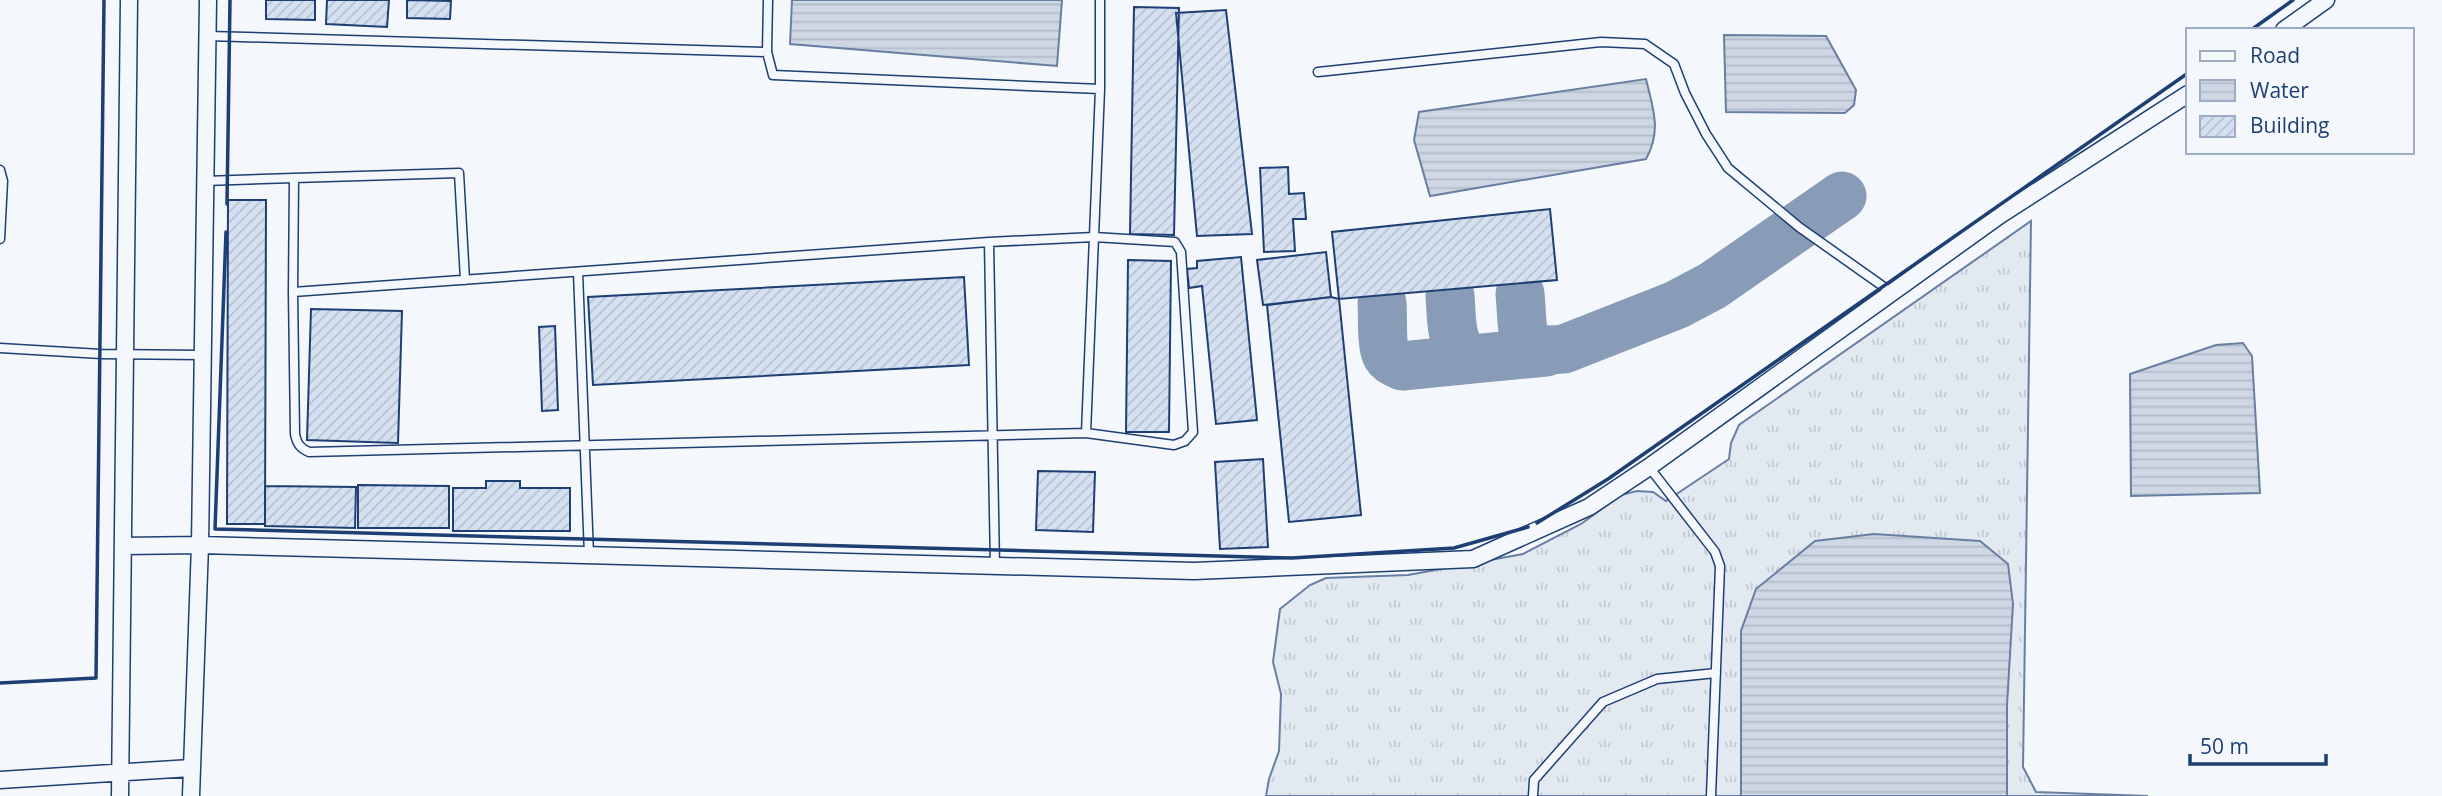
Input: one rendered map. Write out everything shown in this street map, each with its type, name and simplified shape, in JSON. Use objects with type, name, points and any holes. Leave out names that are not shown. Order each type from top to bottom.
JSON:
[{"type":"street","points":[[120,796],[129,0]]},
{"type":"street","points":[[191,796],[200,545],[208,0]]},
{"type":"street","points":[[2287,28],[2326,0]]},
{"type":"street","points":[[123,546],[200,545],[1194,571],[1473,559],[1589,507],[1649,467],[2000,215],[2186,95]]},
{"type":"street","points":[[0,780],[191,768]]},
{"type":"lane","points":[[768,0],[766,52],[773,75],[1101,89]]},
{"type":"lane","points":[[1086,433],[1101,89],[1100,0]]},
{"type":"lane","points":[[208,36],[766,52]]},
{"type":"lane","points":[[1318,72],[1601,42],[1645,44],[1674,64],[1706,134],[1728,168],[1799,227],[1891,292]]},
{"type":"lane","points":[[0,170],[3,181],[0,239]]},
{"type":"lane","points":[[205,181],[459,173],[465,280]]},
{"type":"lane","points":[[293,292],[989,242],[1094,237],[1175,242],[1179,246],[1193,432],[1185,441],[1174,445],[1086,433],[309,453],[297,443],[295,434],[293,292],[294,178]]},
{"type":"lane","points":[[989,242],[995,566]]},
{"type":"lane","points":[[578,272],[589,555]]},
{"type":"lane","points":[[0,348],[125,355],[201,355]]},
{"type":"lane","points":[[1649,467],[1719,559],[1712,796]]},
{"type":"lane","points":[[1533,796],[1534,780],[1603,702],[1657,679],[1716,673]]},
{"type":"green space","points":[[2031,221],[2023,767],[2036,792],[2148,796],[1266,796],[1279,751],[1281,694],[1273,662],[1280,609],[1310,585],[1326,578],[1408,575],[1523,554],[1581,524],[1621,495],[1637,491],[1653,492],[1666,501],[1729,459],[1731,443],[1739,425]]},
{"type":"water","points":[[792,0],[1062,0],[1057,66],[790,44]]},
{"type":"water","points":[[1724,35],[1826,36],[1856,90],[1854,105],[1845,113],[1726,112]]},
{"type":"water","points":[[1646,79],[1655,129],[1646,159],[1430,196],[1414,140],[1419,112]]},
{"type":"water","points":[[2243,343],[2252,356],[2260,493],[2131,496],[2130,374],[2216,345]]},
{"type":"water","points":[[1874,534],[1980,541],[2008,564],[2013,604],[2007,705],[2007,796],[1741,796],[1741,631],[1756,589],[1815,541]]},
{"type":"building","points":[[266,0],[315,0],[315,20],[266,19]]},
{"type":"building","points":[[327,0],[389,0],[387,27],[326,24]]},
{"type":"building","points":[[407,0],[451,1],[450,19],[407,18]]},
{"type":"building","points":[[1134,7],[1179,8],[1174,235],[1130,234]]},
{"type":"building","points":[[1226,10],[1252,234],[1197,236],[1176,13]]},
{"type":"building","points":[[1288,167],[1289,194],[1304,193],[1306,219],[1293,219],[1295,251],[1264,252],[1260,168]]},
{"type":"building","points":[[228,200],[266,200],[265,524],[227,524]]},
{"type":"building","points":[[1550,209],[1557,280],[1339,299],[1332,232]]},
{"type":"building","points":[[1326,252],[1331,297],[1263,305],[1257,260]]},
{"type":"building","points":[[1241,257],[1257,420],[1216,424],[1202,286],[1189,288],[1187,269],[1197,268],[1197,261]]},
{"type":"building","points":[[1128,260],[1171,261],[1169,432],[1126,432]]},
{"type":"building","points":[[964,277],[969,365],[593,385],[588,297]]},
{"type":"building","points":[[1331,297],[1339,299],[1361,515],[1289,522],[1267,305]]},
{"type":"building","points":[[311,309],[402,311],[398,443],[307,440]]},
{"type":"building","points":[[555,326],[558,410],[542,411],[539,327]]},
{"type":"building","points":[[1263,459],[1268,547],[1220,549],[1215,462]]},
{"type":"building","points":[[1038,471],[1095,472],[1093,532],[1036,530]]},
{"type":"building","points":[[486,481],[520,481],[520,488],[570,488],[570,531],[453,531],[453,488],[486,488]]},
{"type":"building","points":[[358,485],[449,486],[449,528],[358,528]]},
{"type":"building","points":[[265,486],[356,487],[355,528],[265,526]]},
{"type":"taxiway","points":[[1520,294],[1523,330],[1530,345],[1548,350],[1564,349],[1676,305],[1712,286],[1842,196]]},
{"type":"taxiway","points":[[1450,296],[1455,340],[1459,348],[1472,359],[1546,352]]},
{"type":"taxiway","points":[[1382,303],[1384,345],[1387,356],[1394,362],[1402,366],[1472,359]]},
{"type":"wall","points":[[0,683],[96,678],[104,0]]},
{"type":"wall","points":[[227,204],[230,0]]},
{"type":"wall","points":[[2254,28],[2293,0]]},
{"type":"wall","points":[[1537,523],[1608,479],[2186,74]]},
{"type":"wall","points":[[226,232],[215,529],[1292,558],[1454,548],[1528,527]]}]
